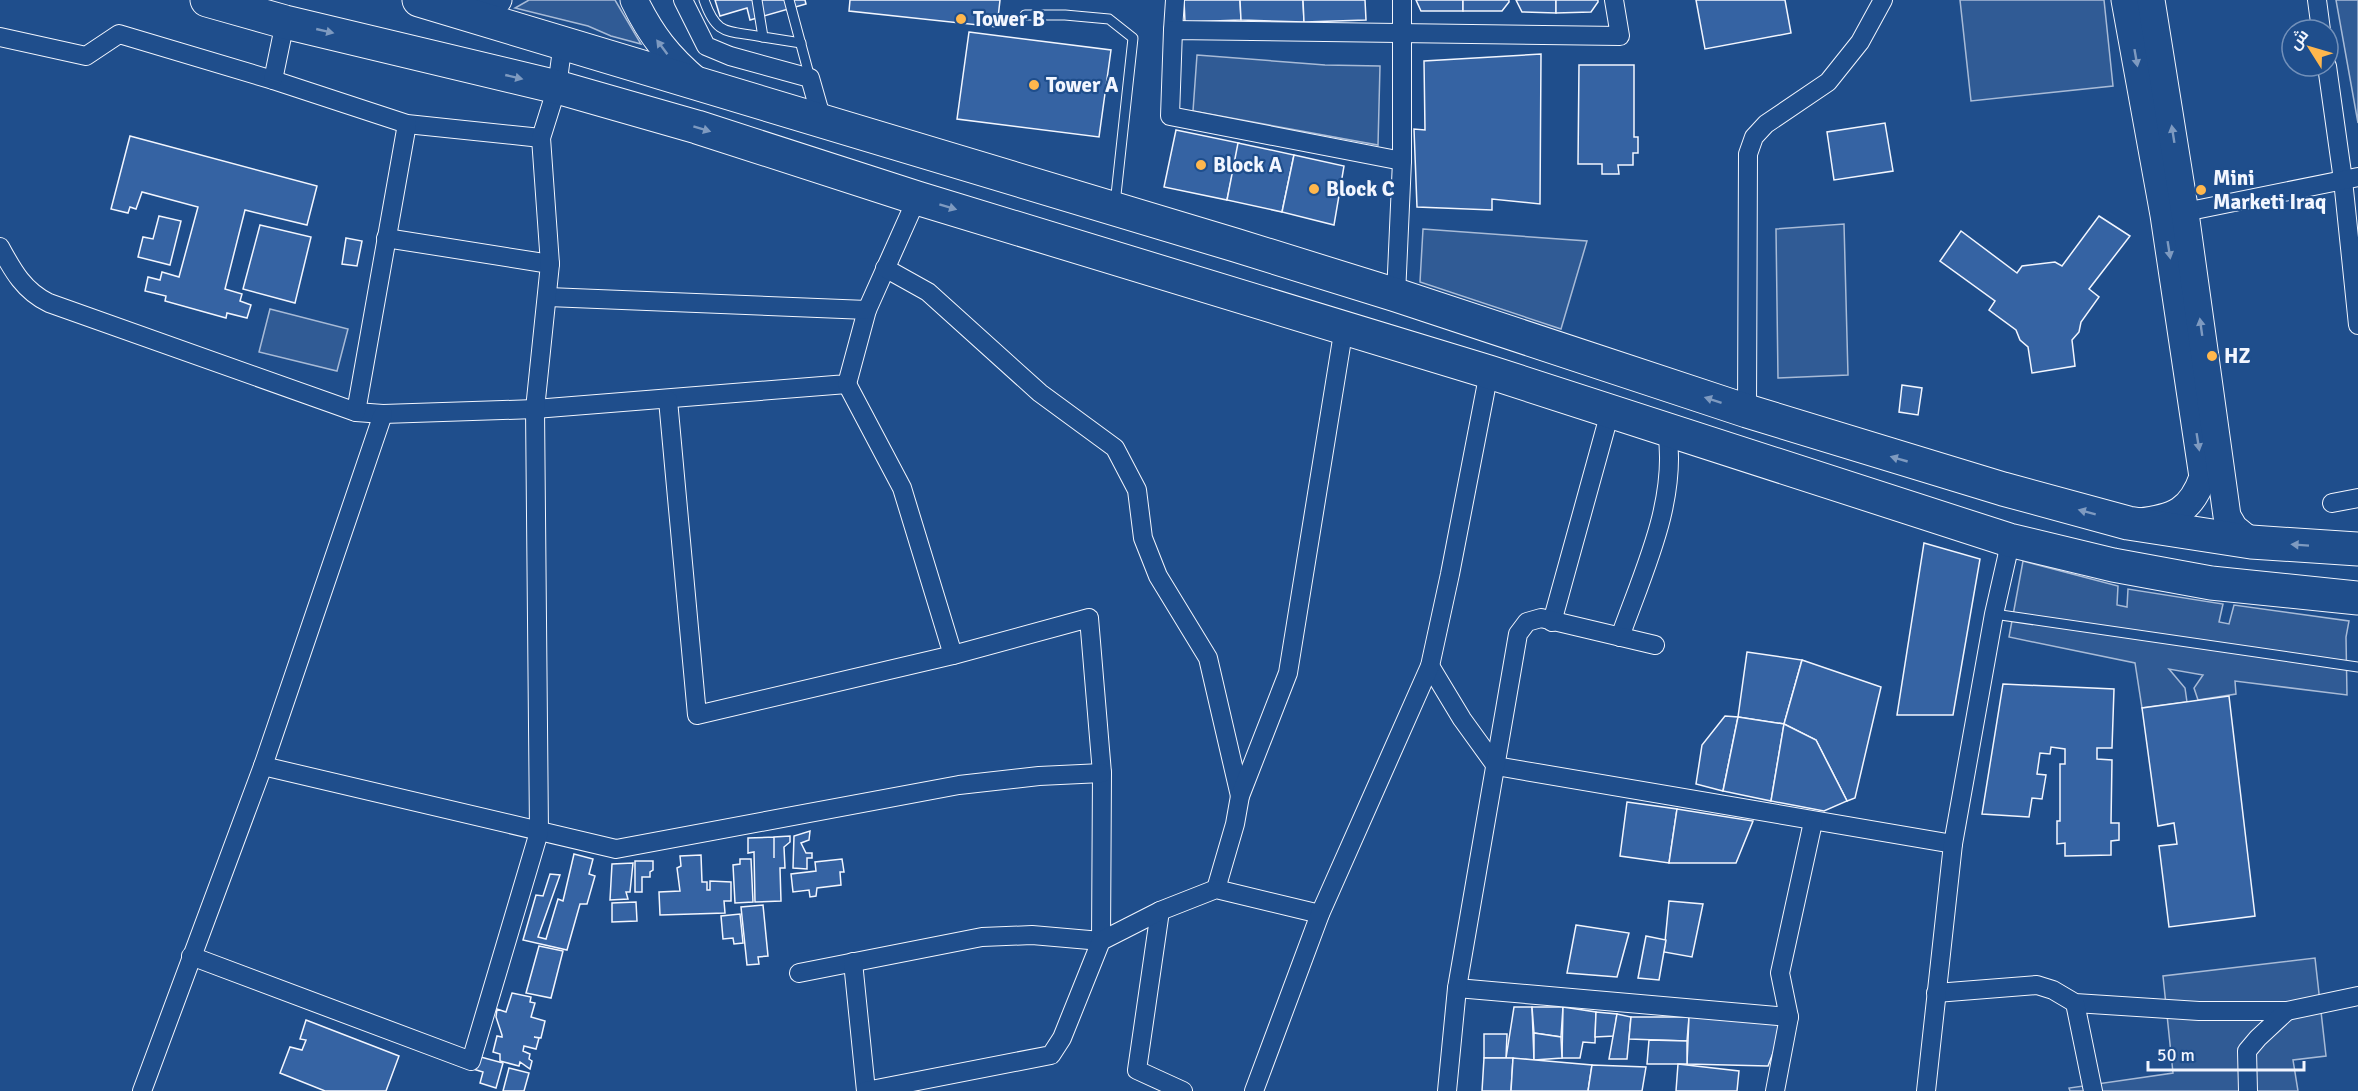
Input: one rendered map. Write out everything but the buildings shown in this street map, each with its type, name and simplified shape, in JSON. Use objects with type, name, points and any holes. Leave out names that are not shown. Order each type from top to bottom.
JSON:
[{"type":"highway","points":[[207,0],[285,22],[557,87],[697,128],[917,198],[1489,372],[2009,540],[2113,565],[2211,583],[2358,598]]},
{"type":"highway","points":[[419,0],[484,8],[563,42],[1396,295],[1747,411],[1993,486],[2128,523],[2251,542],[2358,549]]},
{"type":"street","points":[[634,0],[649,29],[673,60],[701,84]]},
{"type":"street","points":[[683,0],[706,46],[730,56],[810,78],[822,120]]},
{"type":"street","points":[[1174,0],[1170,116],[1402,160]]},
{"type":"street","points":[[1396,295],[1402,160],[1402,0]]},
{"type":"street","points":[[1173,30],[1620,36],[1614,0]]},
{"type":"street","points":[[1747,411],[1748,154],[1754,137],[1766,124],[1828,82],[1860,42],[1883,0]]},
{"type":"street","points":[[2125,0],[2175,214],[2227,516],[2234,528],[2251,542]]},
{"type":"street","points":[[2128,523],[2173,514],[2186,507],[2197,492],[2203,477],[2151,0]]},
{"type":"street","points":[[2317,0],[2319,18]]},
{"type":"street","points":[[273,80],[285,22]]},
{"type":"street","points":[[0,37],[86,56],[119,34],[273,80],[406,124],[541,138]]},
{"type":"street","points":[[191,957],[471,1061],[539,832],[535,409],[550,264],[541,138],[557,87],[563,42]]},
{"type":"street","points":[[2329,78],[2351,179],[2358,325]]},
{"type":"street","points":[[356,412],[406,124]]},
{"type":"street","points":[[2175,214],[2351,179]]},
{"type":"street","points":[[917,198],[867,310],[847,384],[902,488],[953,655]]},
{"type":"street","points":[[387,238],[550,264]]},
{"type":"street","points":[[0,246],[24,286],[36,296],[50,303],[356,412],[383,414],[535,409],[847,384]]},
{"type":"street","points":[[885,268],[928,292],[1040,393],[1115,448],[1137,490],[1143,538],[1158,576],[1208,658],[1240,796]]},
{"type":"street","points":[[548,297],[867,310]]},
{"type":"street","points":[[1216,889],[1235,824],[1240,796],[1288,674],[1344,327]]},
{"type":"street","points":[[1254,1091],[1320,914],[1430,666],[1489,372]]},
{"type":"street","points":[[668,400],[697,715],[953,655],[1089,618],[1102,773],[1101,940],[1062,1038],[1052,1056],[866,1091],[853,962]]},
{"type":"street","points":[[1552,622],[1610,412]]},
{"type":"street","points":[[142,1091],[262,766],[383,414]]},
{"type":"street","points":[[1620,637],[1666,501],[1671,456],[1667,431]]},
{"type":"street","points":[[2332,503],[2358,498]]},
{"type":"street","points":[[1926,1091],[1953,844],[2009,540]]},
{"type":"street","points":[[1447,1091],[1457,988],[1518,634],[1527,622],[1541,618],[1655,645]]},
{"type":"street","points":[[1430,666],[1462,719],[1496,766],[1813,822],[1953,844]]},
{"type":"street","points":[[262,766],[616,849],[959,784],[1039,776],[1102,773]]},
{"type":"street","points":[[1775,1091],[1789,1017],[1780,973],[1813,822]]},
{"type":"street","points":[[799,973],[982,937],[1032,935],[1101,940],[1216,889],[1320,914]]},
{"type":"street","points":[[1160,912],[1137,1070],[1183,1091]]},
{"type":"street","points":[[1936,993],[2037,985],[2053,990],[2075,1003],[2199,1011],[2287,1011],[2358,996]]},
{"type":"street","points":[[1457,988],[1789,1017]]},
{"type":"street","points":[[2075,1003],[2093,1091]]},
{"type":"street","points":[[2248,1091],[2247,1051],[2287,1011]]},
{"type":"lane","points":[[704,0],[711,20],[718,28],[801,44]]},
{"type":"lane","points":[[757,0],[763,37]]},
{"type":"lane","points":[[789,0],[810,78]]},
{"type":"lane","points":[[1025,15],[1065,15],[1109,19],[1133,38],[1114,210]]},
{"type":"lane","points":[[1994,614],[2358,667]]},
{"type":"shaded area","points":[[529,0],[615,0],[641,44],[611,36],[588,26],[515,8]]},
{"type":"shaded area","points":[[1960,0],[2104,0],[2113,86],[1971,101]]},
{"type":"shaded area","points":[[2336,0],[2358,0],[2358,123],[2340,18]]},
{"type":"shaded area","points":[[1197,55],[1325,65],[1380,66],[1378,145],[1193,111]]},
{"type":"shaded area","points":[[1844,224],[1848,375],[1778,378],[1776,229]]},
{"type":"shaded area","points":[[1423,229],[1587,241],[1561,329],[1420,282]]},
{"type":"shaded area","points":[[270,309],[348,329],[337,371],[259,352]]},
{"type":"shaded area","points":[[2023,561],[2118,586],[2117,605],[2127,607],[2128,589],[2223,604],[2219,622],[2229,624],[2234,605],[2349,621],[2346,637],[2347,695],[2235,681],[2236,694],[2198,700],[2194,688],[2203,675],[2169,669],[2185,688],[2187,702],[2142,708],[2135,663],[2009,637]]},
{"type":"shaded area","points":[[2315,958],[2326,1056],[2293,1060],[2298,1091],[2070,1091],[2069,1088],[2173,1073],[2163,976]]},
{"type":"place","name":"Tower B","points":[[961,19]]},
{"type":"place","name":"Tower A","points":[[1034,85]]},
{"type":"place","name":"Block A","points":[[1201,165]]},
{"type":"place","name":"Block C","points":[[1314,189]]},
{"type":"place","name":"Mini Marketi Iraq","points":[[2201,190]]},
{"type":"place","name":"HZ","points":[[2212,356]]}]
